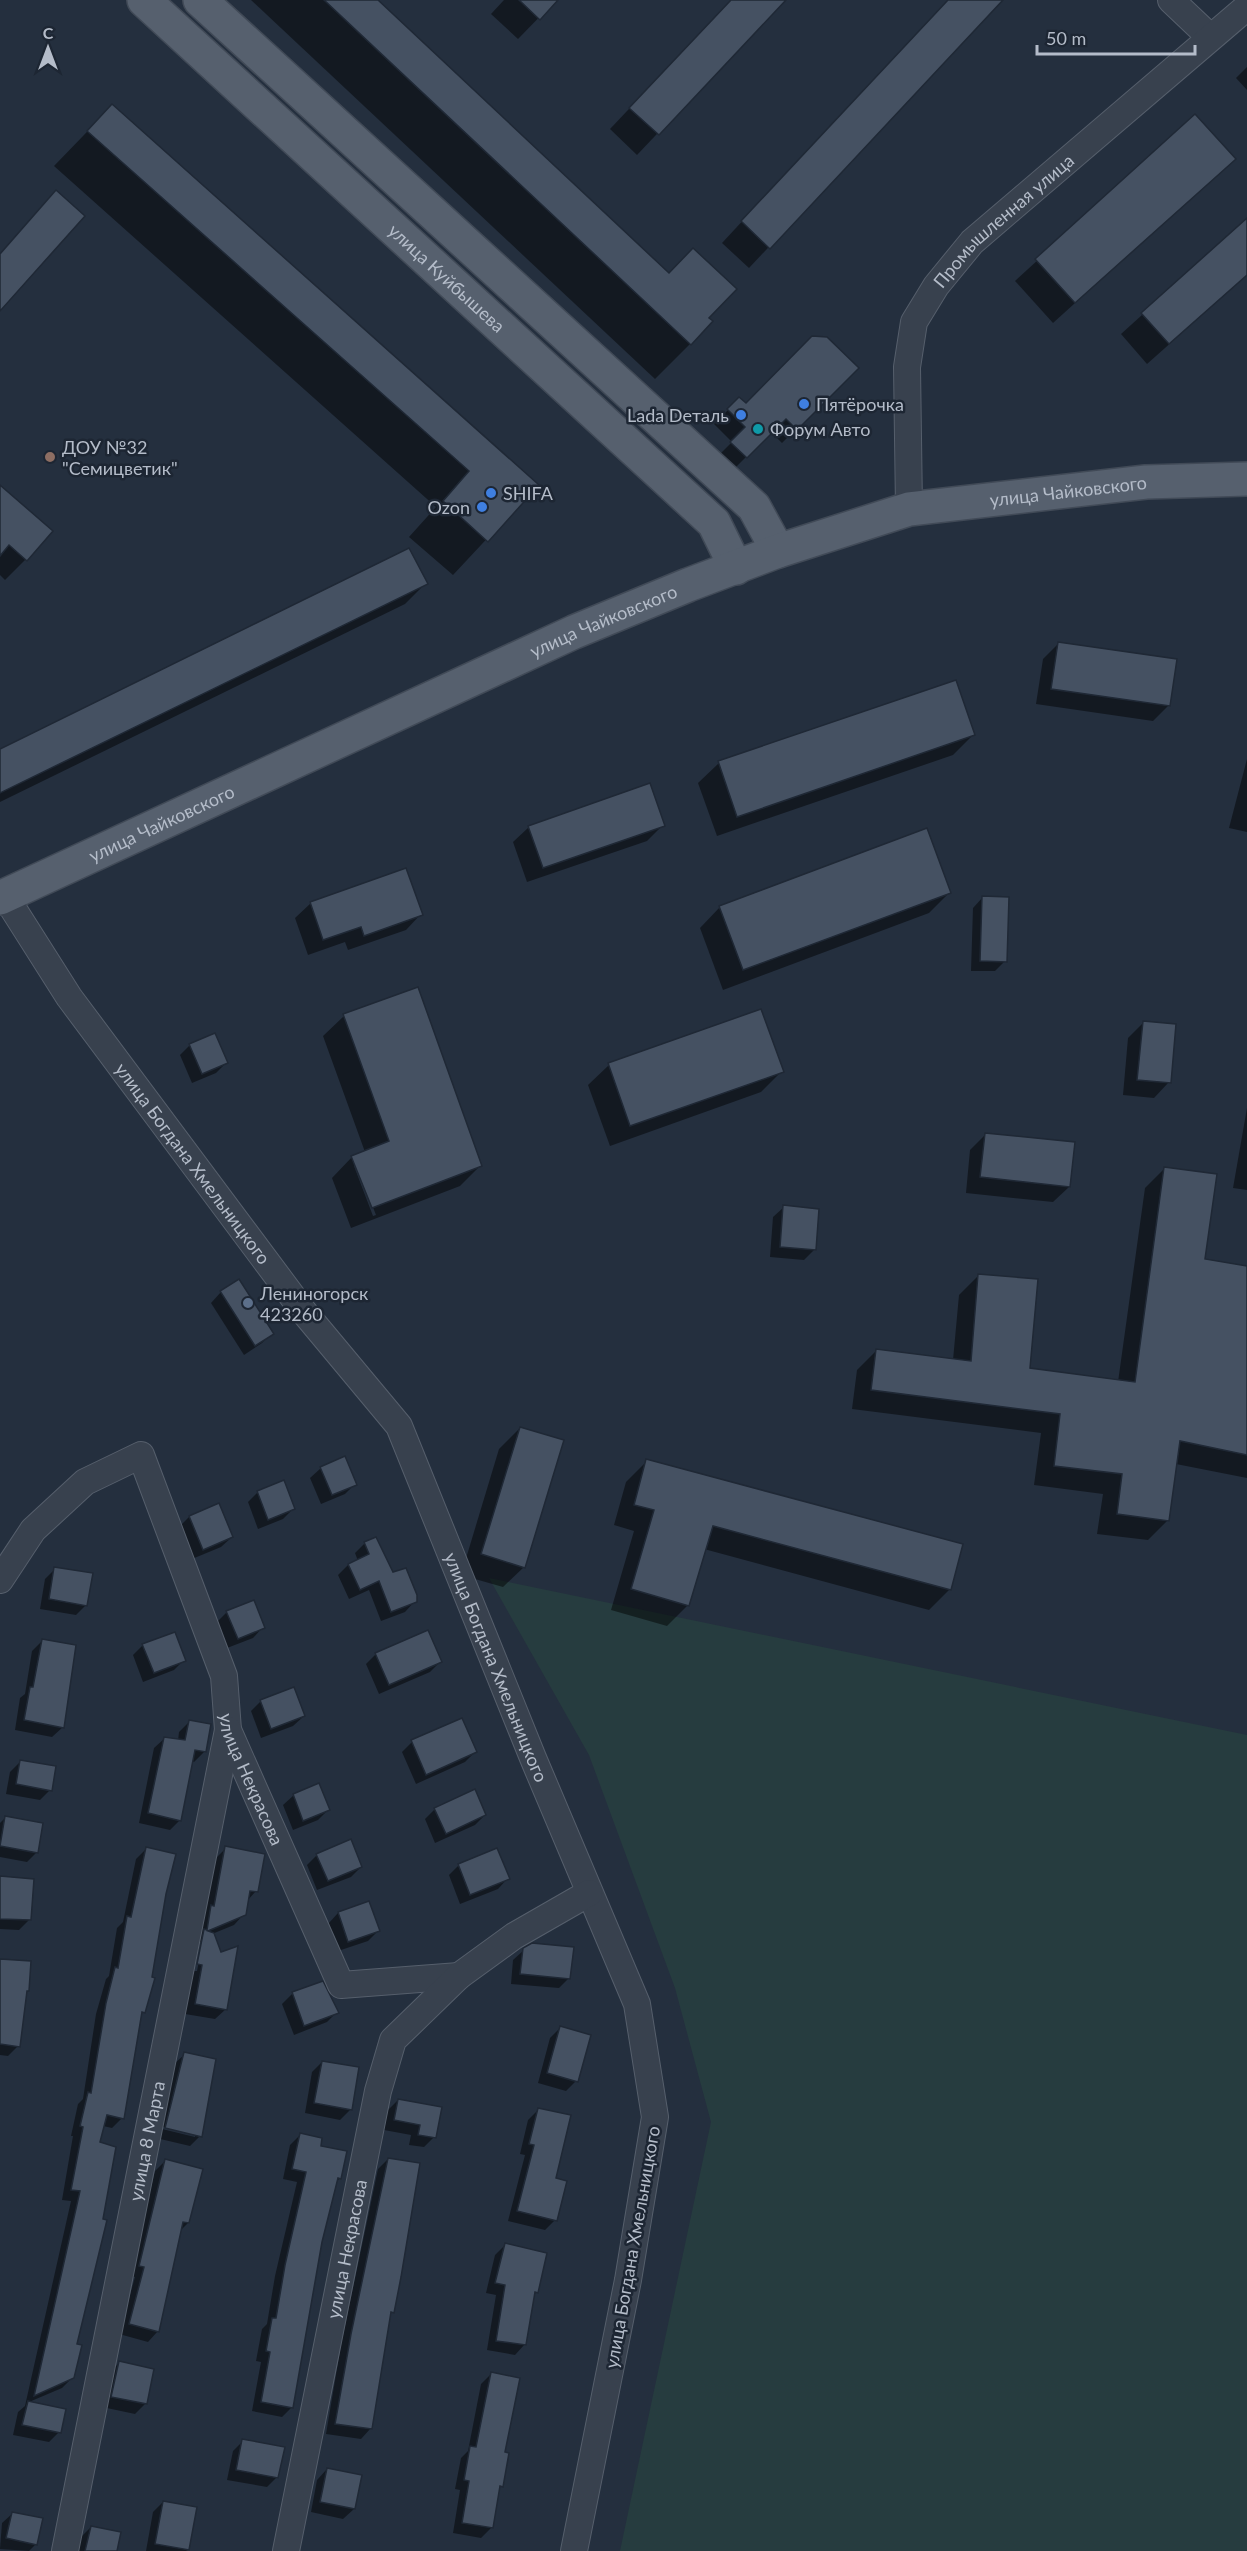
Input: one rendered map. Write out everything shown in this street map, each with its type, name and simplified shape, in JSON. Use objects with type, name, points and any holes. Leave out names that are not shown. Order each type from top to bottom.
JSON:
[{"type":"main road","name":"улица Куйбышева","points":[[144,0],[714,523],[735,567]]},
{"type":"main road","name":"улица Куйбышева","points":[[200,0],[754,507],[778,551]]},
{"type":"main road","name":"улица Чайковского","points":[[3,897],[565,636],[778,551],[909,509],[1146,482],[1247,479]]},
{"type":"street","points":[[1171,0],[1210,37]]},
{"type":"street","name":"Промышленная улица","points":[[909,509],[907,366],[914,322],[936,286],[972,242],[1247,6]]},
{"type":"street","name":"улица Богдана Хмельницкого","points":[[3,897],[69,997],[304,1312],[399,1426],[589,1893],[637,2004],[655,2117],[628,2280],[574,2551]]},
{"type":"street","name":"улица Некрасова","points":[[0,1580],[33,1530],[85,1482],[141,1455],[224,1676],[228,1730],[342,1985],[459,1976]]},
{"type":"street","name":"улица 8 Марта","points":[[65,2551],[154,2112],[228,1730]]},
{"type":"street","name":"улица Некрасова","points":[[286,2551],[378,2091],[393,2040],[459,1976],[514,1936],[589,1893]]},
{"type":"green space","points":[[489,1578],[1247,1735],[1247,2551],[620,2551],[711,2122],[675,1988],[589,1755]]},
{"type":"building","points":[[324,0],[378,0],[669,273],[693,248],[737,289],[709,318],[713,321],[691,345]]},
{"type":"building","points":[[519,0],[558,0],[540,20]]},
{"type":"building","points":[[731,0],[786,0],[659,135],[629,108]]},
{"type":"building","points":[[948,0],[1003,0],[770,249],[741,221]]},
{"type":"building","points":[[112,104],[539,485],[488,542],[443,501],[469,471],[87,131]]},
{"type":"building","points":[[1195,114],[1236,159],[1075,303],[1035,259]]},
{"type":"building","points":[[56,190],[85,216],[0,311],[0,254]]},
{"type":"building","points":[[1247,218],[1247,275],[1169,344],[1141,313]]},
{"type":"building","points":[[812,336],[827,337],[859,368],[797,430],[786,419],[747,458],[730,442],[745,427],[727,409],[739,397],[746,403]]},
{"type":"building","points":[[0,485],[53,531],[27,561],[9,545],[0,556]]},
{"type":"building","points":[[409,548],[428,584],[0,793],[0,749]]},
{"type":"building","points":[[1058,642],[1177,659],[1170,706],[1051,689]]},
{"type":"building","points":[[956,680],[975,735],[737,817],[718,761]]},
{"type":"building","points":[[650,783],[665,826],[543,868],[528,826]]},
{"type":"building","points":[[927,828],[951,893],[743,970],[719,906]]},
{"type":"building","points":[[406,868],[423,915],[364,936],[361,927],[323,940],[310,902]]},
{"type":"building","points":[[982,896],[1009,897],[1007,962],[980,961]]},
{"type":"building","points":[[418,987],[482,1166],[372,1208],[351,1156],[389,1141],[343,1014]]},
{"type":"building","points":[[761,1009],[784,1072],[630,1126],[608,1063]]},
{"type":"building","points":[[1143,1021],[1176,1024],[1171,1083],[1137,1080]]},
{"type":"building","points":[[215,1033],[228,1063],[202,1074],[189,1044]]},
{"type":"building","points":[[985,1133],[1075,1142],[1070,1187],[980,1177]]},
{"type":"building","points":[[1164,1167],[1217,1174],[1205,1259],[1247,1266],[1247,1455],[1180,1441],[1169,1521],[1117,1514],[1122,1474],[1054,1466],[1060,1414],[871,1390],[876,1349],[971,1361],[978,1274],[1038,1279],[1030,1368],[1135,1382]]},
{"type":"building","points":[[783,1205],[819,1209],[816,1250],[780,1247]]},
{"type":"building","points":[[239,1279],[274,1334],[255,1346],[220,1291]]},
{"type":"building","points":[[520,1427],[564,1440],[525,1568],[481,1554]]},
{"type":"building","points":[[345,1456],[357,1485],[332,1495],[320,1467]]},
{"type":"building","points":[[646,1459],[963,1544],[951,1590],[713,1526],[689,1606],[631,1589],[654,1510],[634,1505]]},
{"type":"building","points":[[284,1480],[295,1509],[268,1520],[257,1491]]},
{"type":"building","points":[[219,1503],[233,1537],[203,1550],[189,1516]]},
{"type":"building","points":[[376,1537],[393,1572],[406,1568],[417,1595],[417,1602],[391,1612],[379,1581],[360,1590],[348,1564],[369,1554],[364,1542]]},
{"type":"building","points":[[54,1567],[93,1573],[87,1606],[49,1599]]},
{"type":"building","points":[[254,1600],[265,1628],[238,1639],[226,1611]]},
{"type":"building","points":[[428,1630],[442,1662],[389,1685],[375,1653]]},
{"type":"building","points":[[175,1632],[186,1661],[154,1673],[142,1644]]},
{"type":"building","points":[[42,1639],[76,1645],[64,1728],[24,1720]]},
{"type":"building","points":[[294,1687],[305,1716],[271,1729],[260,1700]]},
{"type":"building","points":[[462,1718],[477,1752],[426,1775],[411,1740]]},
{"type":"building","points":[[189,1720],[211,1724],[206,1752],[195,1750],[181,1821],[148,1813],[164,1737],[185,1740]]},
{"type":"building","points":[[20,1760],[56,1766],[52,1791],[16,1784]]},
{"type":"building","points":[[319,1783],[330,1810],[303,1821],[293,1794]]},
{"type":"building","points":[[475,1789],[486,1815],[446,1834],[434,1808]]},
{"type":"building","points":[[5,1816],[43,1823],[38,1853],[0,1846]]},
{"type":"building","points":[[351,1839],[362,1867],[328,1881],[316,1854]]},
{"type":"building","points":[[225,1846],[265,1854],[258,1892],[250,1891],[246,1915],[208,1931],[214,1933],[221,1952],[238,1946],[227,2010],[195,2004],[202,1965],[197,1964],[204,1929],[207,1930],[211,1905],[214,1906]]},
{"type":"building","points":[[146,1847],[176,1854],[166,1894],[152,1977],[155,1978],[145,2013],[142,2012],[124,2119],[107,2115],[100,2142],[116,2147],[103,2219],[107,2220],[77,2344],[82,2345],[74,2378],[34,2396],[80,2191],[71,2190],[83,2127],[80,2126],[88,2092],[91,2093],[106,2003],[115,1967],[118,1968],[127,1916],[131,1917]]},
{"type":"building","points":[[497,1848],[510,1879],[470,1895],[458,1864]]},
{"type":"building","points":[[0,1876],[34,1879],[31,1920],[0,1919]]},
{"type":"building","points":[[369,1901],[380,1931],[348,1942],[338,1912]]},
{"type":"building","points":[[532,1943],[574,1947],[570,1979],[520,1974],[523,1948]]},
{"type":"building","points":[[0,1959],[31,1961],[29,1991],[27,1991],[20,2047],[0,2044]]},
{"type":"building","points":[[323,1981],[339,2013],[304,2026],[292,1992]]},
{"type":"building","points":[[560,2026],[591,2035],[578,2082],[547,2073]]},
{"type":"building","points":[[184,2052],[216,2059],[202,2137],[165,2128]]},
{"type":"building","points":[[322,2061],[359,2067],[352,2110],[314,2103]]},
{"type":"building","points":[[398,2099],[442,2107],[436,2138],[418,2135],[420,2125],[394,2120]]},
{"type":"building","points":[[538,2108],[571,2115],[556,2178],[567,2181],[557,2221],[517,2211],[534,2145],[529,2144]]},
{"type":"building","points":[[300,2133],[322,2138],[321,2146],[347,2151],[322,2242],[293,2408],[261,2402],[270,2352],[266,2351],[272,2318],[276,2318],[285,2265],[306,2172],[292,2169]]},
{"type":"building","points":[[388,2158],[420,2163],[394,2313],[391,2312],[372,2429],[335,2424],[351,2334]]},
{"type":"building","points":[[165,2159],[203,2169],[189,2223],[183,2222],[159,2332],[129,2324],[144,2267],[139,2266]]},
{"type":"building","points":[[505,2243],[547,2253],[538,2293],[535,2292],[526,2345],[496,2341],[505,2285],[495,2283]]},
{"type":"building","points":[[119,2361],[154,2369],[147,2404],[111,2397]]},
{"type":"building","points":[[491,2372],[520,2378],[505,2452],[509,2453],[503,2487],[500,2486],[493,2528],[462,2523],[469,2481],[464,2480],[470,2446],[476,2447]]},
{"type":"building","points":[[28,2401],[66,2409],[61,2433],[22,2425]]},
{"type":"building","points":[[242,2439],[285,2447],[278,2478],[236,2470]]},
{"type":"building","points":[[327,2468],[362,2475],[355,2509],[320,2502]]},
{"type":"building","points":[[163,2501],[197,2507],[189,2550],[155,2544]]},
{"type":"building","points":[[12,2512],[43,2518],[37,2545],[6,2538]]},
{"type":"building","points":[[91,2526],[121,2532],[117,2551],[85,2551]]},
{"type":"place","name":"Пятёрочка","points":[[804,404]]},
{"type":"place","name":"Lada Dеталь","points":[[741,415]]},
{"type":"place","name":"Форум Авто","points":[[758,429]]},
{"type":"place","name":"ДОУ №32 \"Семицветик\"","points":[[50,457]]},
{"type":"place","name":"SHIFA","points":[[491,493]]},
{"type":"place","name":"Ozon","points":[[482,507]]},
{"type":"place","name":"Лениногорск 423260","points":[[248,1303]]}]
